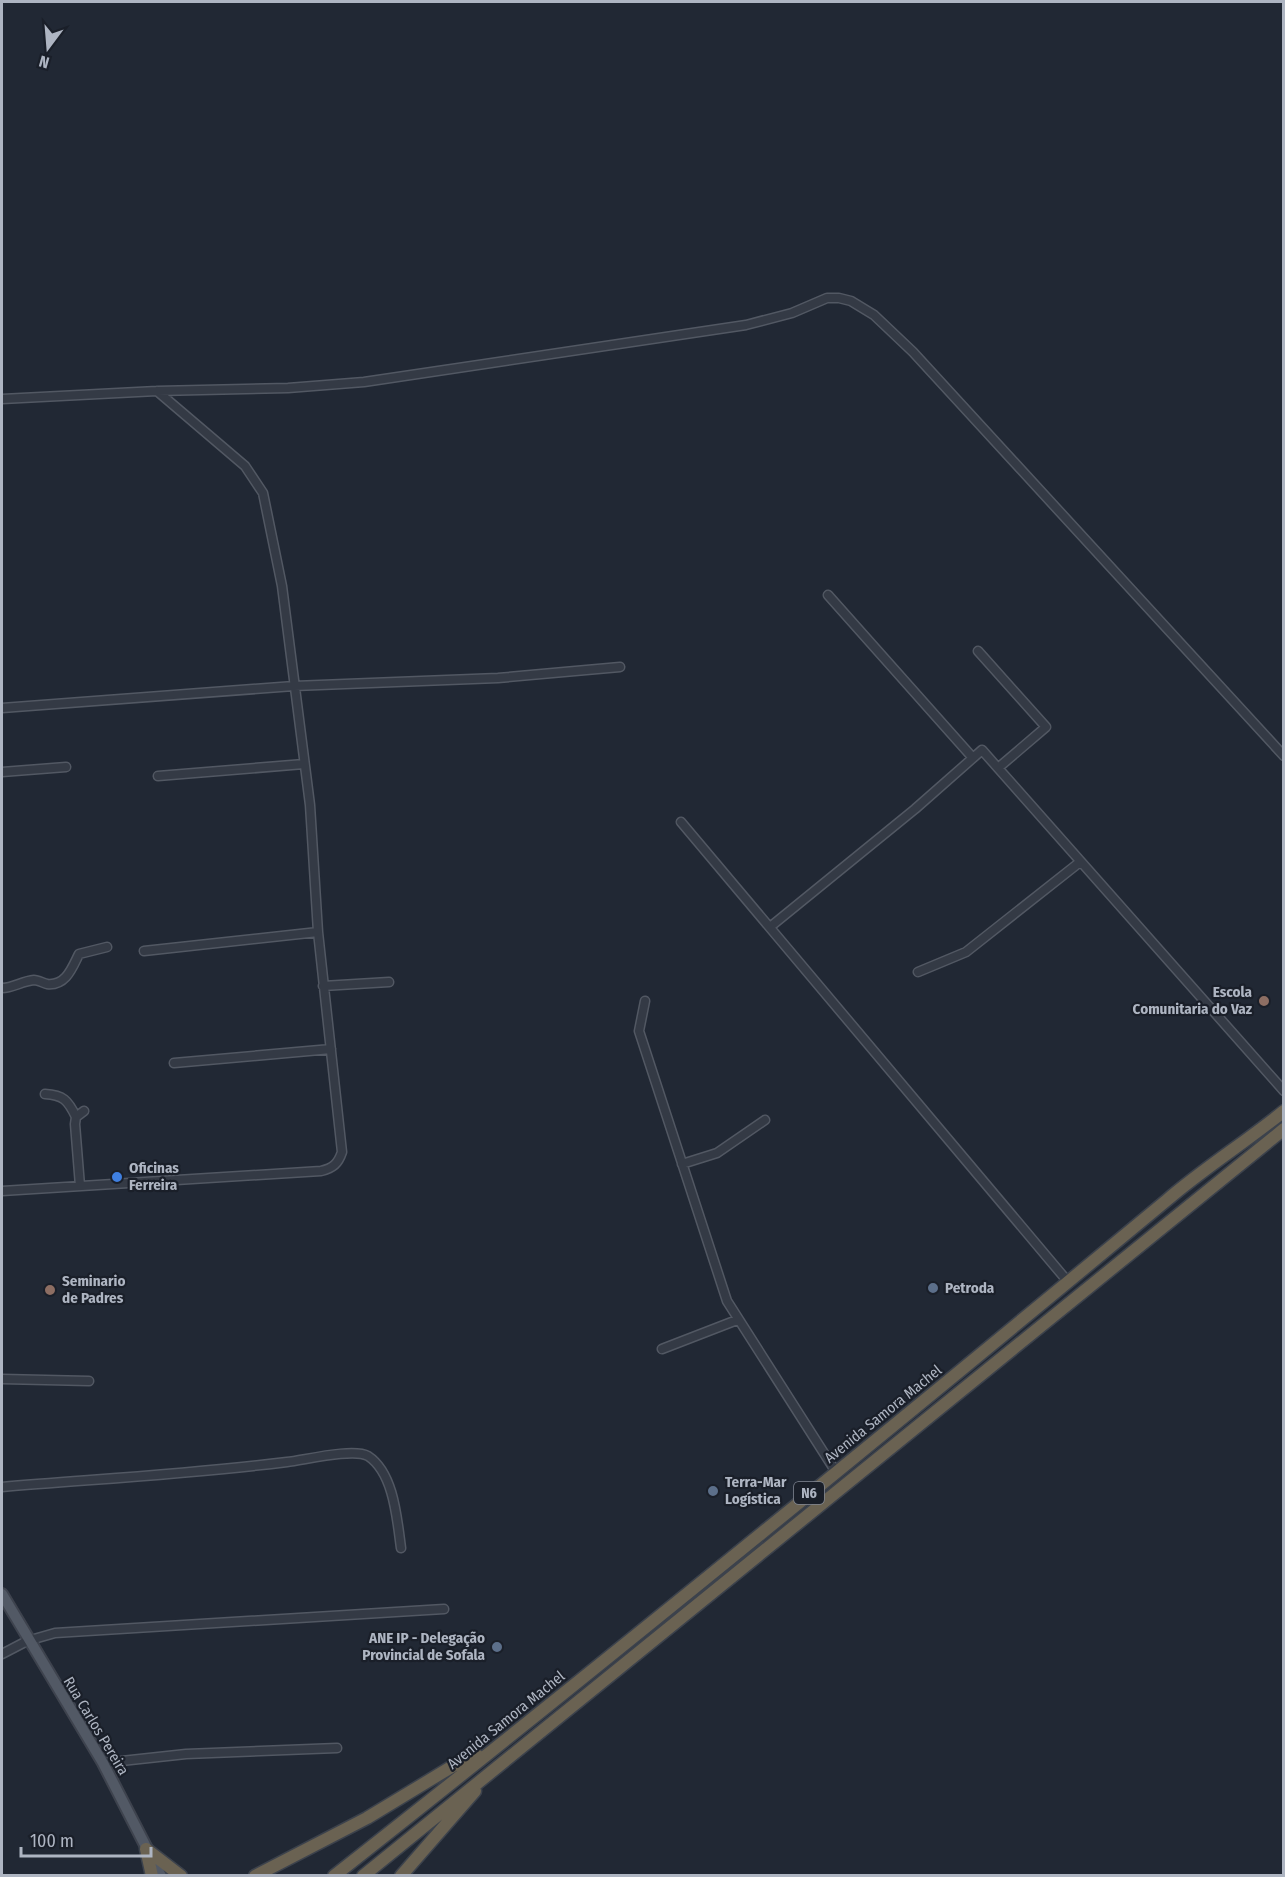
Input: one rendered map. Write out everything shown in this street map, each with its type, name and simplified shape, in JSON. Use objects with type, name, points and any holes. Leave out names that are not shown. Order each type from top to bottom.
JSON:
[{"type":"highway","name":"Avenida Samora Machel","points":[[334,1875],[836,1472],[1069,1283],[1169,1198],[1284,1111]]},
{"type":"highway","name":"Avenida Samora Machel","points":[[363,1875],[1284,1129]]},
{"type":"highway","points":[[255,1875],[367,1818],[453,1766],[488,1752]]},
{"type":"highway","points":[[401,1875],[460,1811],[487,1776]]},
{"type":"highway","points":[[146,1849],[152,1875]]},
{"type":"highway","points":[[146,1849],[181,1875]]},
{"type":"main road","name":"Rua Carlos Pereira","points":[[2,1594],[27,1641],[103,1763],[161,1875]]},
{"type":"street","points":[[2,399],[157,391],[288,388],[374,381],[746,325],[792,313],[827,298],[851,301],[874,315],[913,352],[1284,756]]},
{"type":"street","points":[[2,1191],[331,1168],[339,1162],[343,1141],[323,986],[310,805],[282,586],[261,487],[244,466],[157,391]]},
{"type":"street","points":[[828,595],[973,758]]},
{"type":"street","points":[[978,651],[1046,727],[998,768]]},
{"type":"street","points":[[2,708],[294,686],[498,678],[620,667]]},
{"type":"street","points":[[770,927],[982,750],[1284,1091]]},
{"type":"street","points":[[158,776],[304,764]]},
{"type":"street","points":[[2,772],[66,767]]},
{"type":"street","points":[[681,822],[1069,1283]]},
{"type":"street","points":[[918,972],[966,952],[1080,862]]},
{"type":"street","points":[[144,951],[318,932]]},
{"type":"street","points":[[2,988],[12,988],[35,980],[48,984],[57,983],[66,979],[79,954],[107,946]]},
{"type":"street","points":[[323,986],[389,982]]},
{"type":"street","points":[[645,1001],[639,1031],[727,1301],[836,1472]]},
{"type":"street","points":[[174,1063],[331,1049]]},
{"type":"street","points":[[45,1094],[59,1095],[65,1099],[76,1117],[80,1186]]},
{"type":"street","points":[[76,1117],[84,1111]]},
{"type":"street","points":[[682,1164],[717,1153],[765,1120]]},
{"type":"street","points":[[662,1349],[737,1320]]},
{"type":"street","points":[[2,1379],[88,1381]]},
{"type":"street","points":[[2,1487],[257,1466],[350,1453],[366,1455],[377,1464],[387,1478],[401,1548]]},
{"type":"street","points":[[2,1654],[46,1634],[444,1609]]},
{"type":"street","points":[[103,1763],[186,1754],[337,1748]]},
{"type":"place","name":"Escola Comunitaria do Vaz","points":[[1264,1001]]},
{"type":"place","name":"Oficinas Ferreira","points":[[117,1177]]},
{"type":"place","name":"Petroda","points":[[933,1288]]},
{"type":"place","name":"Seminario de Padres","points":[[50,1290]]},
{"type":"place","name":"Terra-Mar Logística","points":[[713,1491]]},
{"type":"place","name":"ANE IP - Delegação Provincial de Sofala","points":[[497,1647]]}]
